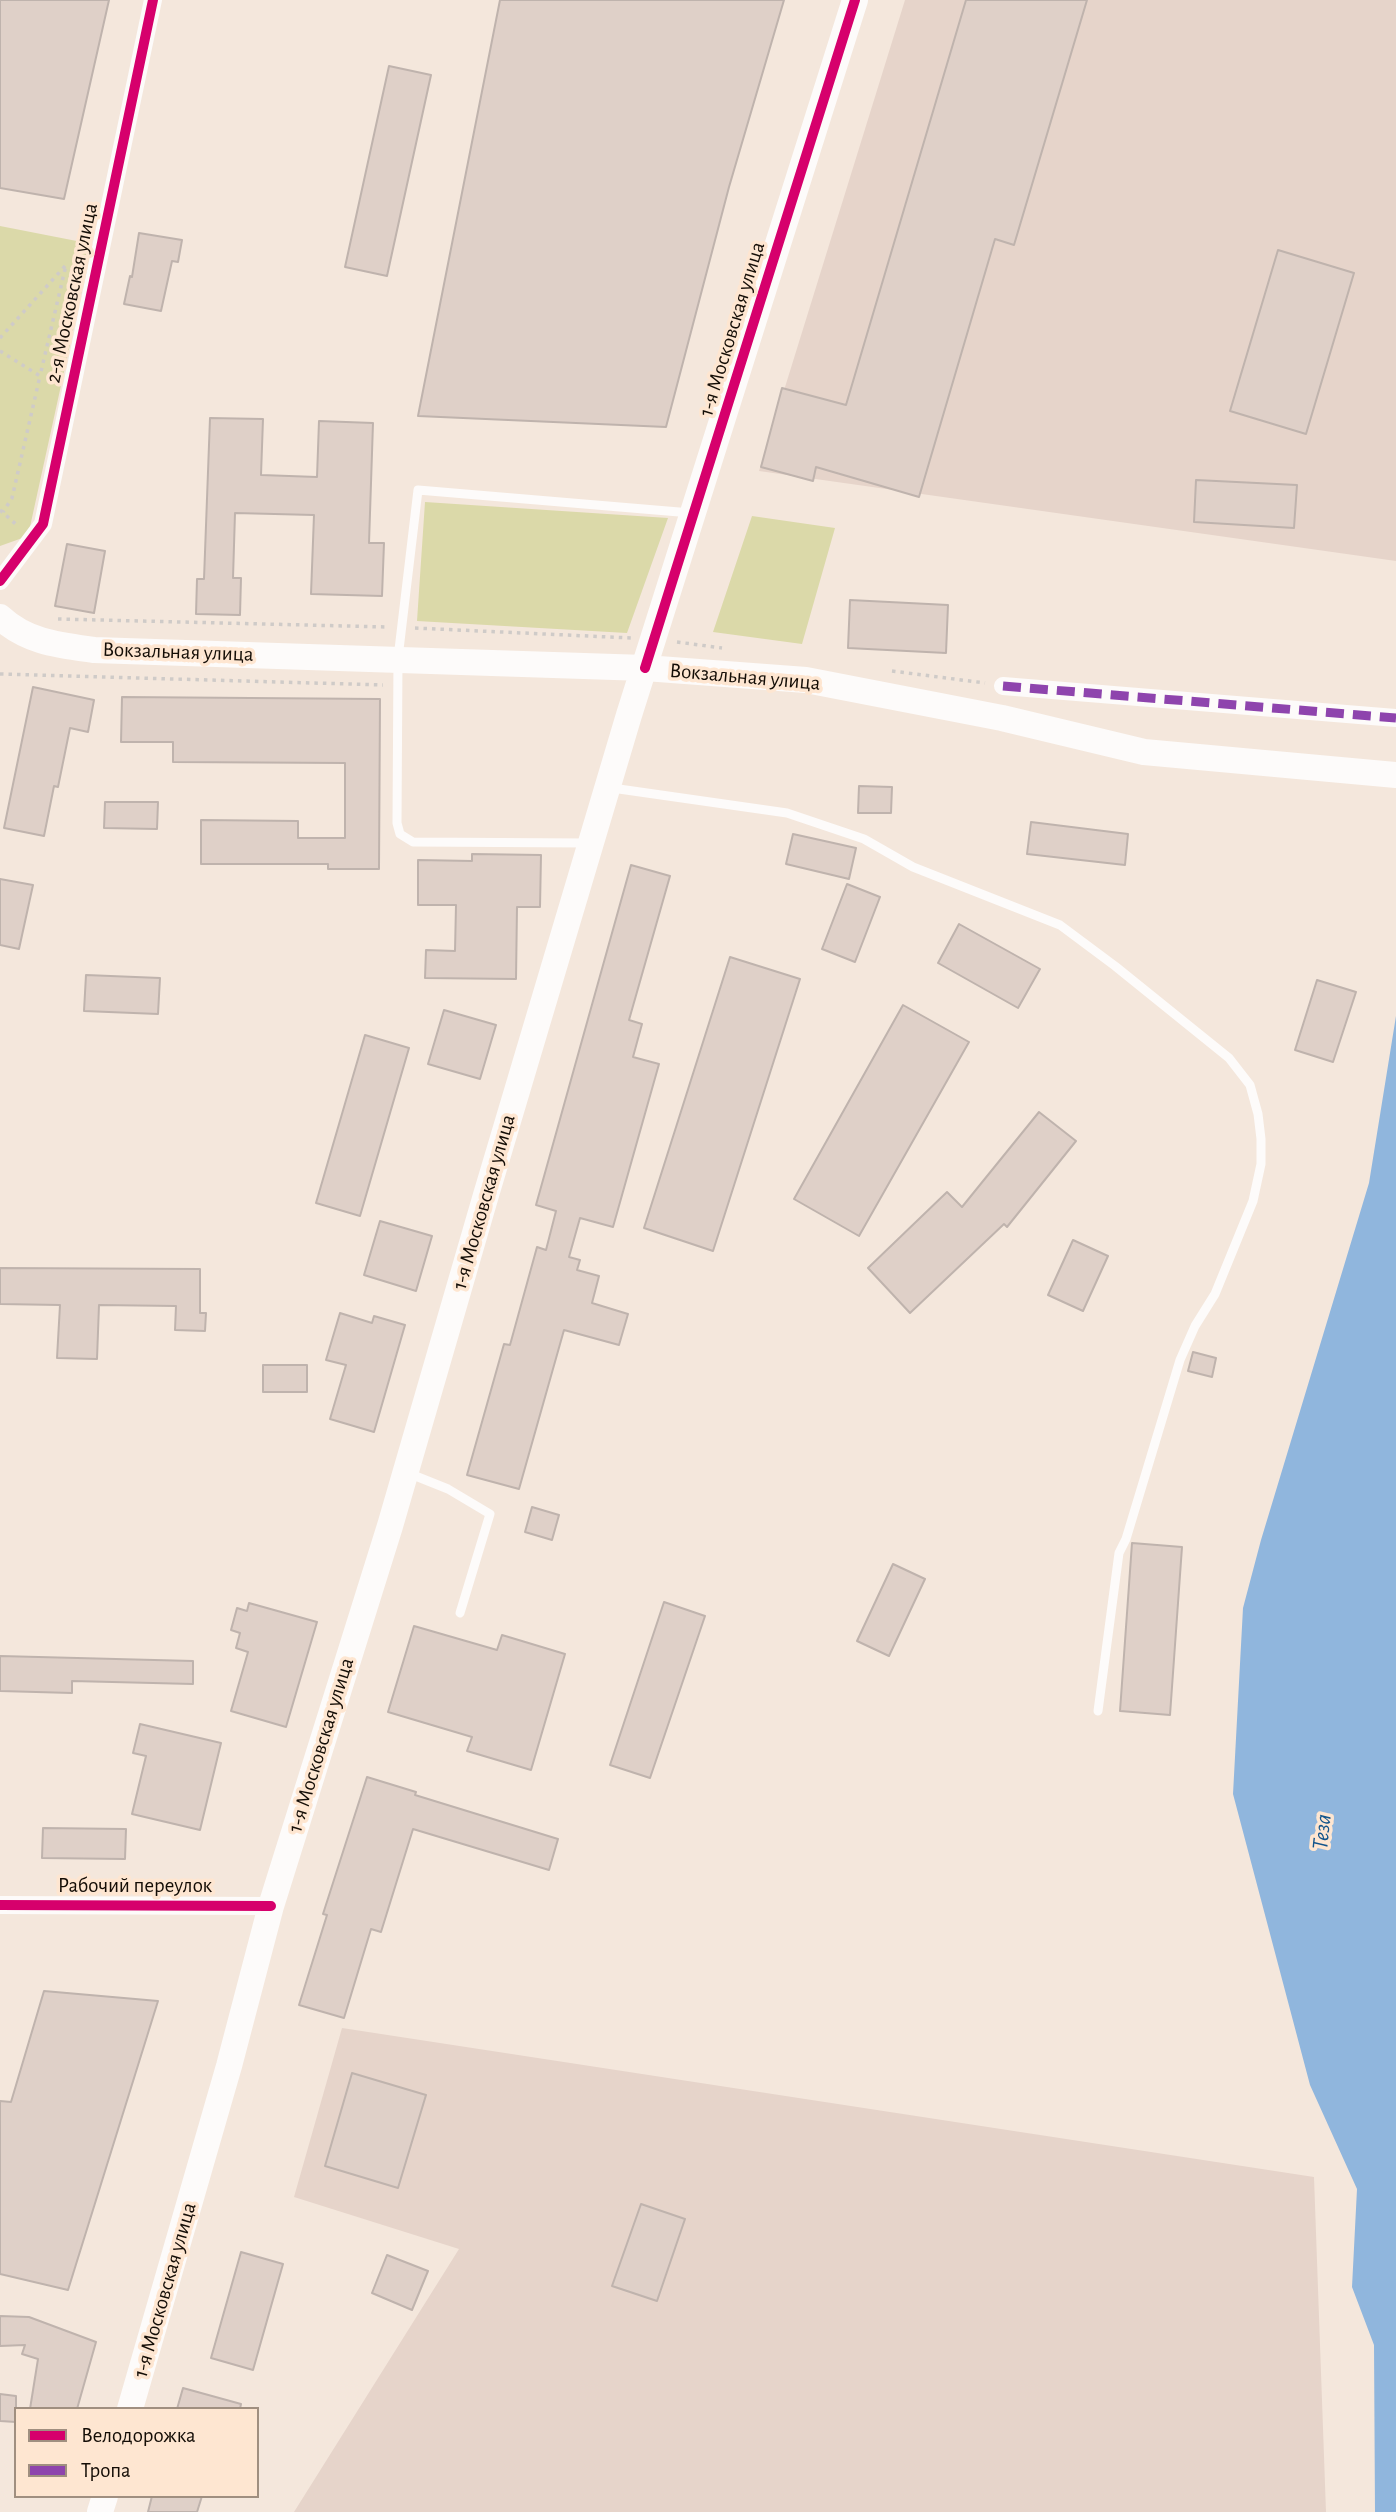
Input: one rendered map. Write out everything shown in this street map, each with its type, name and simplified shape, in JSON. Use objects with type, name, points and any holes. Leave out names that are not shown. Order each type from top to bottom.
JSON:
[{"type":"main road","name":"1-я Московская улица","points":[[131,2407],[229,2066],[271,1906],[406,1472],[482,1208],[653,639],[855,0]]},
{"type":"main road","name":"Вокзальная улица","points":[[0,617],[14,630],[46,644],[94,650],[645,668],[806,680],[1002,718],[1144,752],[1396,775]]},
{"type":"street","name":"2-я Московская улица","points":[[0,581],[43,524],[153,0]]},
{"type":"street","points":[[1003,685],[1396,718]]},
{"type":"street","name":"Рабочий переулок","points":[[0,1905],[271,1906]]},
{"type":"lane","points":[[592,843],[413,842],[403,838],[397,823],[398,659],[418,490],[694,514]]},
{"type":"lane","points":[[608,788],[787,813],[864,839],[913,867],[1060,925],[1229,1058],[1250,1085],[1261,1139],[1261,1164],[1253,1201],[1224,1274],[1195,1326],[1180,1360],[1119,1553],[1098,1711]]},
{"type":"lane","points":[[406,1472],[448,1489],[491,1514],[460,1613]]},
{"type":"path","points":[[0,338],[66,265],[12,498],[3,512]]},
{"type":"path","points":[[0,351],[40,376]]},
{"type":"path","points":[[56,619],[402,627],[653,639]]},
{"type":"path","points":[[0,674],[398,686]]},
{"type":"shaded area","points":[[905,0],[1396,0],[1396,561],[759,471]]},
{"type":"shaded area","points":[[0,226],[92,244],[28,536],[0,546]]},
{"type":"shaded area","points":[[425,502],[668,518],[627,633],[417,621]]},
{"type":"shaded area","points":[[752,516],[835,528],[802,644],[713,632]]},
{"type":"shaded area","points":[[342,2028],[1314,2177],[1326,2512],[294,2512],[459,2249],[294,2197]]},
{"type":"water","name":"Теза","points":[[1396,1016],[1396,2512],[1375,2512],[1374,2345],[1352,2287],[1357,2189],[1310,2085],[1233,1794],[1243,1608],[1369,1183]]},
{"type":"building","points":[[0,0],[109,0],[64,199],[0,188]]},
{"type":"building","points":[[500,0],[784,0],[729,187],[666,427],[418,416]]},
{"type":"building","points":[[966,0],[1087,0],[1014,245],[995,239],[919,497],[816,467],[813,481],[761,467],[782,388],[846,405]]},
{"type":"building","points":[[389,66],[431,75],[387,276],[345,267]]},
{"type":"building","points":[[139,233],[182,240],[178,262],[172,261],[161,311],[124,304],[130,276],[132,277]]},
{"type":"building","points":[[1278,250],[1354,273],[1306,434],[1230,411]]},
{"type":"building","points":[[210,418],[263,419],[261,475],[317,477],[319,421],[373,423],[369,543],[384,543],[382,596],[311,594],[314,515],[235,513],[233,578],[241,578],[240,615],[196,614],[197,579],[204,579]]},
{"type":"building","points":[[1196,480],[1297,485],[1294,528],[1194,522]]},
{"type":"building","points":[[67,544],[105,551],[94,613],[55,606]]},
{"type":"building","points":[[850,600],[948,605],[946,653],[848,648]]},
{"type":"building","points":[[33,687],[94,700],[88,732],[70,728],[58,787],[54,786],[44,836],[4,828]]},
{"type":"building","points":[[122,697],[380,699],[379,869],[328,869],[328,864],[201,864],[201,820],[298,821],[298,838],[345,838],[345,763],[173,762],[173,742],[121,742]]},
{"type":"building","points":[[859,786],[892,787],[891,813],[858,813]]},
{"type":"building","points":[[105,802],[158,802],[157,829],[104,828]]},
{"type":"building","points":[[1031,822],[1128,834],[1125,865],[1027,854]]},
{"type":"building","points":[[793,834],[856,848],[849,879],[786,864]]},
{"type":"building","points":[[472,854],[541,855],[540,907],[517,907],[516,979],[425,978],[426,950],[455,951],[456,905],[418,905],[418,860],[472,861]]},
{"type":"building","points":[[631,865],[670,876],[629,1020],[642,1024],[633,1057],[659,1064],[613,1227],[580,1218],[569,1257],[580,1260],[577,1270],[599,1276],[592,1303],[628,1314],[619,1345],[564,1330],[519,1489],[467,1475],[504,1344],[510,1345],[537,1247],[546,1250],[556,1211],[536,1205]]},
{"type":"building","points":[[0,879],[33,885],[19,949],[0,945]]},
{"type":"building","points":[[847,884],[880,897],[855,962],[822,949]]},
{"type":"building","points":[[959,924],[1040,969],[1018,1008],[938,963]]},
{"type":"building","points":[[730,957],[800,979],[713,1251],[644,1228]]},
{"type":"building","points":[[86,975],[160,978],[158,1014],[84,1011]]},
{"type":"building","points":[[1317,980],[1356,992],[1333,1062],[1295,1050]]},
{"type":"building","points":[[903,1005],[969,1042],[859,1236],[794,1199]]},
{"type":"building","points":[[444,1010],[496,1025],[480,1079],[428,1064]]},
{"type":"building","points":[[365,1035],[409,1048],[360,1216],[316,1203]]},
{"type":"building","points":[[1039,1112],[1076,1141],[1007,1227],[1004,1224],[910,1313],[868,1268],[947,1192],[962,1207]]},
{"type":"building","points":[[380,1221],[432,1236],[416,1291],[364,1275]]},
{"type":"building","points":[[1073,1240],[1108,1256],[1083,1311],[1048,1295]]},
{"type":"building","points":[[0,1268],[200,1269],[200,1313],[206,1313],[205,1331],[175,1330],[176,1306],[99,1305],[97,1359],[57,1358],[60,1305],[0,1304]]},
{"type":"building","points":[[340,1313],[372,1323],[374,1316],[405,1325],[374,1432],[330,1419],[346,1365],[326,1360]]},
{"type":"building","points":[[1193,1352],[1216,1358],[1212,1377],[1188,1371]]},
{"type":"building","points":[[263,1365],[307,1365],[307,1392],[263,1392]]},
{"type":"building","points":[[532,1507],[559,1515],[552,1540],[525,1532]]},
{"type":"building","points":[[1132,1543],[1182,1547],[1170,1715],[1120,1711]]},
{"type":"building","points":[[893,1564],[925,1579],[889,1656],[857,1641]]},
{"type":"building","points":[[664,1602],[705,1616],[650,1778],[610,1765]]},
{"type":"building","points":[[249,1603],[317,1622],[286,1727],[231,1711],[248,1652],[236,1648],[240,1633],[231,1630],[237,1608],[247,1611]]},
{"type":"building","points":[[414,1626],[497,1650],[502,1635],[565,1654],[531,1770],[467,1751],[472,1737],[388,1712]]},
{"type":"building","points":[[0,1656],[193,1661],[193,1684],[72,1681],[72,1693],[0,1691]]},
{"type":"building","points":[[140,1724],[221,1743],[200,1830],[132,1814],[146,1756],[133,1753]]},
{"type":"building","points":[[367,1777],[416,1792],[415,1795],[558,1839],[549,1870],[413,1829],[381,1932],[371,1929],[344,2018],[299,2005],[327,1915],[323,1914]]},
{"type":"building","points":[[43,1828],[126,1829],[125,1859],[42,1858]]},
{"type":"building","points":[[44,1991],[158,2001],[68,2290],[0,2274],[0,2101],[11,2102]]},
{"type":"building","points":[[352,2073],[426,2095],[398,2188],[325,2166]]},
{"type":"building","points":[[641,2204],[685,2219],[657,2301],[612,2286]]},
{"type":"building","points":[[241,2252],[283,2264],[253,2370],[211,2358]]},
{"type":"building","points":[[387,2255],[428,2271],[412,2310],[372,2293]]},
{"type":"building","points":[[0,2316],[29,2317],[96,2342],[78,2407],[30,2407],[38,2359],[22,2354],[25,2345],[0,2346]]},
{"type":"building","points":[[183,2388],[241,2404],[240,2407],[178,2407]]},
{"type":"building","points":[[0,2394],[16,2396],[14,2422],[0,2421]]},
{"type":"building","points":[[152,2498],[201,2498],[197,2512],[148,2512]]},
{"type":"marked path","points":[[1003,686],[1396,718]]},
{"type":"cycle path","points":[[0,581],[43,524],[153,0]]},
{"type":"cycle path","points":[[645,668],[855,0]]},
{"type":"cycle path","points":[[0,1905],[271,1906]]}]
